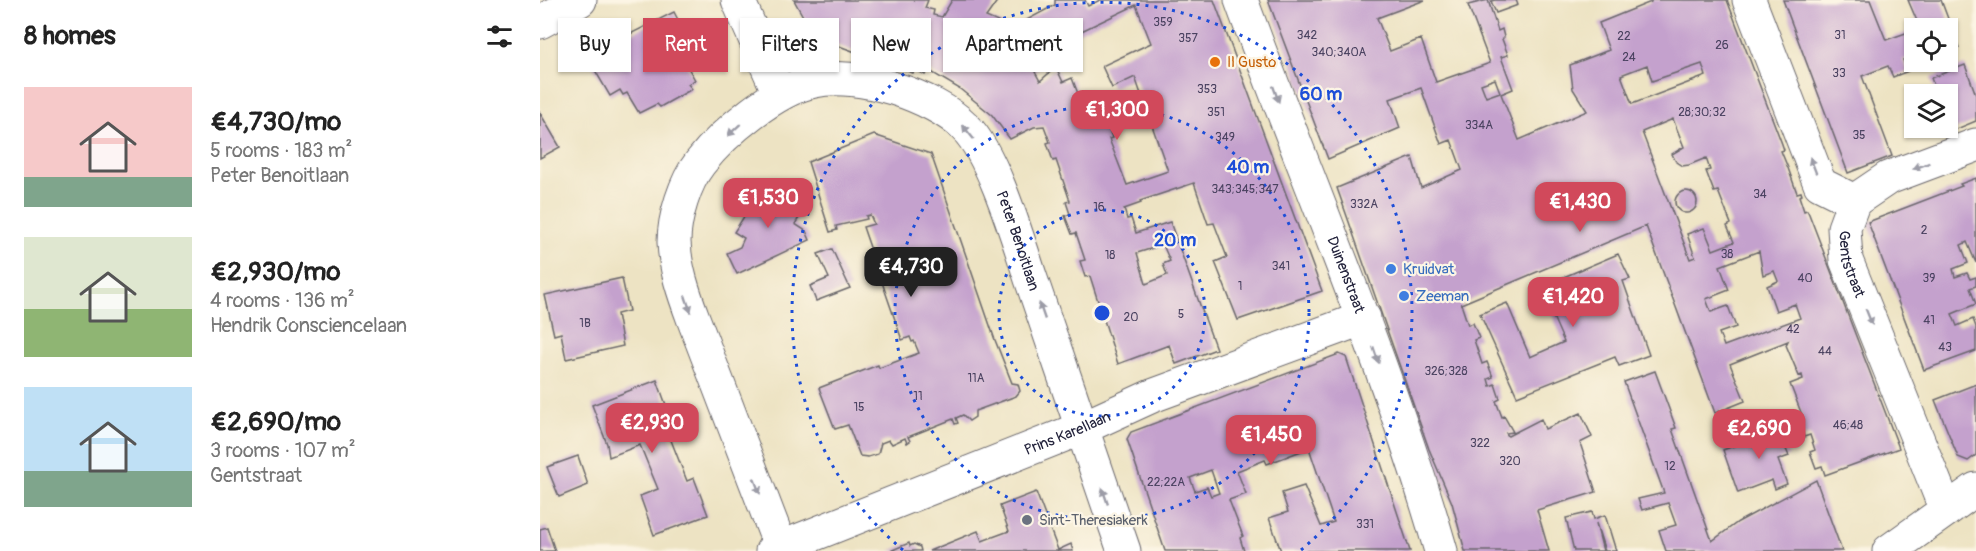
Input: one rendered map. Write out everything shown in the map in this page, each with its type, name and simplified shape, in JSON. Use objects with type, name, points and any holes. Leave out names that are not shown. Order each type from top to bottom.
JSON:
[{"type":"street","points":[[540,22],[580,0]]},
{"type":"street","points":[[738,0],[779,93]]},
{"type":"street","name":"Duinenstraat","points":[[1241,0],[1292,139],[1364,318],[1441,551]]},
{"type":"street","points":[[1749,0],[1820,184],[1854,201],[1888,178],[1976,145]]},
{"type":"street","name":"Peter Benoitlaan","points":[[778,550],[693,318],[683,288],[674,241],[678,215],[699,164],[749,117],[779,93],[814,81],[862,82],[921,97],[954,116],[968,129],[978,144],[1005,201],[1124,551]]},
{"type":"street","name":"Gentstraat","points":[[1854,201],[1844,228],[1846,260],[1946,510]]},
{"type":"street","name":"Prins Karellaan","points":[[778,550],[1082,428],[1152,396],[1364,318]]},
{"type":"street","points":[[1889,551],[1976,489]]},
{"type":"building","points":[[794,0],[928,0],[925,8],[934,10],[933,15],[942,17],[952,0],[998,0],[986,17],[988,18],[943,18],[943,72],[1035,72],[1040,81],[1050,72],[1058,72],[1063,82],[1072,78],[1082,104],[1098,96],[1112,138],[1109,139],[1127,185],[1168,171],[1135,77],[1112,88],[1102,66],[1151,43],[1136,5],[1083,30],[1083,18],[1031,18],[1055,5],[1055,0],[1085,0],[1088,6],[1100,0],[1214,0],[1322,291],[1238,320],[1215,262],[1227,257],[1214,223],[1208,224],[1194,183],[1140,201],[1141,203],[1124,209],[1127,219],[1131,218],[1136,233],[1170,222],[1216,349],[1176,364],[1169,345],[1118,364],[1090,276],[1085,277],[1080,261],[1085,260],[1076,233],[1072,234],[1065,216],[1070,214],[1066,202],[1070,201],[1056,160],[1053,161],[1047,143],[1050,142],[1044,126],[1034,127],[1010,139],[992,115],[960,89],[931,72],[931,18],[851,18],[851,50],[839,46],[839,18],[804,18]],"holes":[[[1163,245],[1170,261],[1163,264],[1167,275],[1146,284],[1137,253]]]},
{"type":"building","points":[[1268,0],[1425,0],[1377,18],[1390,51],[1421,39],[1436,82],[1490,63],[1468,5],[1488,0],[1498,31],[1502,29],[1504,37],[1502,39],[1508,55],[1501,57],[1513,89],[1501,94],[1519,140],[1587,111],[1573,89],[1570,65],[1609,50],[1599,23],[1651,2],[1651,0],[1727,0],[1782,144],[1784,150],[1781,151],[1797,193],[1801,192],[1802,195],[1799,196],[1804,211],[1807,210],[1809,214],[1899,448],[1825,475],[1822,466],[1816,468],[1810,452],[1815,450],[1810,435],[1804,437],[1797,418],[1802,415],[1790,384],[1803,379],[1802,375],[1799,376],[1786,345],[1788,341],[1730,364],[1745,401],[1715,413],[1646,226],[1461,304],[1468,325],[1473,323],[1479,338],[1474,340],[1482,364],[1487,362],[1493,377],[1488,379],[1490,386],[1495,384],[1500,399],[1496,401],[1502,417],[1504,416],[1513,432],[1506,433],[1508,436],[1541,419],[1545,429],[1581,413],[1592,437],[1580,443],[1596,492],[1537,510],[1549,551],[1465,551],[1452,503],[1429,449],[1337,188],[1412,157],[1421,188],[1462,170],[1451,140],[1441,144],[1421,88],[1390,99],[1400,128],[1328,159]],"holes":[[[1702,64],[1706,76],[1632,104],[1621,75],[1647,65],[1652,81]],[[1495,79],[1500,92],[1486,97],[1481,84]],[[1673,119],[1684,147],[1672,154],[1676,162],[1682,166],[1706,158],[1710,170],[1706,171],[1714,192],[1718,191],[1731,224],[1727,226],[1734,242],[1713,250],[1704,228],[1687,234],[1695,257],[1690,259],[1642,132]],[[1759,251],[1763,275],[1774,271],[1778,281],[1767,286],[1776,311],[1795,304],[1800,318],[1724,346],[1719,333],[1736,327],[1728,306],[1711,312],[1706,299],[1729,290],[1720,266]]]},
{"type":"building","points":[[1516,0],[1518,5],[1496,13],[1491,1]]},
{"type":"building","points":[[1783,0],[1870,0],[1886,40],[1904,34],[1903,60],[1906,72],[1893,77],[1888,66],[1862,76],[1892,156],[1848,173]]},
{"type":"building","points":[[1908,0],[1941,0],[1948,18],[1916,18]]},
{"type":"building","points":[[674,12],[677,18],[662,18]]},
{"type":"building","points":[[643,28],[643,72],[690,72],[695,80],[688,84],[692,89],[660,107],[657,104],[639,113],[627,93],[623,95],[620,90],[610,96],[596,72],[631,72],[631,34]]},
{"type":"building","points":[[1965,65],[1976,95],[1976,121],[1958,128],[1958,84],[1933,84],[1931,78],[1947,72],[1958,72],[1958,68]]},
{"type":"building","points":[[540,113],[560,147],[540,158]]},
{"type":"building","points":[[874,135],[931,154],[995,340],[1012,383],[1018,384],[1020,391],[1016,396],[975,411],[975,417],[969,421],[963,415],[956,418],[958,423],[955,424],[953,419],[908,437],[910,441],[907,443],[905,438],[892,444],[889,440],[881,443],[878,454],[868,457],[860,456],[848,425],[835,429],[819,388],[878,365],[879,368],[919,353],[910,337],[902,340],[863,227],[874,224],[870,215],[866,216],[867,219],[836,226],[837,230],[830,232],[808,162]]},
{"type":"building","points":[[1976,178],[1976,263],[1967,242],[1961,245],[1968,263],[1953,269],[1955,277],[1967,273],[1970,279],[1976,277],[1976,286],[1970,288],[1976,304],[1952,314],[1957,326],[1973,319],[1976,327],[1976,351],[1924,370],[1868,222],[1962,186],[1960,184]]},
{"type":"building","points":[[770,182],[806,207],[795,224],[806,231],[810,240],[737,274],[727,253],[740,247],[744,238],[734,232],[765,184]]},
{"type":"building","points":[[1686,191],[1694,194],[1697,202],[1694,210],[1686,213],[1678,210],[1675,202],[1678,194]]},
{"type":"building","points":[[832,249],[850,288],[816,301],[810,286],[829,278],[818,254]]},
{"type":"building","points":[[1618,254],[1630,279],[1623,281],[1649,355],[1619,366],[1615,357],[1517,396],[1480,314],[1507,303],[1530,357],[1564,342],[1540,287]]},
{"type":"building","points":[[622,278],[629,311],[617,314],[623,346],[566,359],[561,333],[554,335],[545,295]]},
{"type":"building","points":[[1339,354],[1346,357],[1410,551],[1281,551],[1269,518],[1288,512],[1282,493],[1304,486],[1321,526],[1334,522],[1309,448],[1267,464],[1265,460],[1237,471],[1246,494],[1229,500],[1243,536],[1240,538],[1244,551],[1165,551],[1127,439],[1131,432]],"holes":[[[1211,470],[1219,493],[1211,496],[1207,487],[1195,491],[1190,478]]]},
{"type":"building","points":[[1655,371],[1676,428],[1672,429],[1712,541],[1738,522],[1816,480],[1842,551],[1666,551],[1659,530],[1676,525],[1668,503],[1642,510],[1638,499],[1664,493],[1624,382]]},
{"type":"building","points":[[657,380],[674,427],[667,430],[687,481],[694,478],[708,515],[654,535],[640,496],[658,489],[640,445],[609,457],[607,444],[592,405]]},
{"type":"building","points":[[1976,384],[1976,455],[1968,461],[1958,457],[1935,400]]},
{"type":"building","points":[[1776,423],[1780,434],[1788,431],[1793,444],[1785,447],[1789,456],[1778,460],[1787,484],[1775,489],[1772,480],[1738,493],[1723,450],[1768,433],[1766,427]]},
{"type":"building","points":[[578,456],[588,485],[559,497],[547,467]]},
{"type":"building","name":"Sint-Theresiakerk","points":[[1036,492],[1058,550],[1071,544],[1073,551],[929,551],[978,531],[982,541],[1009,531],[1000,506]]},
{"type":"building","points":[[1592,512],[1594,519],[1605,515],[1616,551],[1605,551],[1596,523],[1603,551],[1574,551],[1566,518]]},
{"type":"building","points":[[547,527],[555,551],[540,551],[540,529]]},
{"type":"building","points":[[909,543],[910,546],[914,544],[920,547],[921,551],[890,551]]},
{"type":"place","name":"Il Gusto","points":[[1215,62]]},
{"type":"place","name":"Kruidvat","points":[[1391,269]]},
{"type":"place","name":"Zeeman","points":[[1404,296]]},
{"type":"place","name":"Sint-Theresiakerk","points":[[1027,520]]}]
